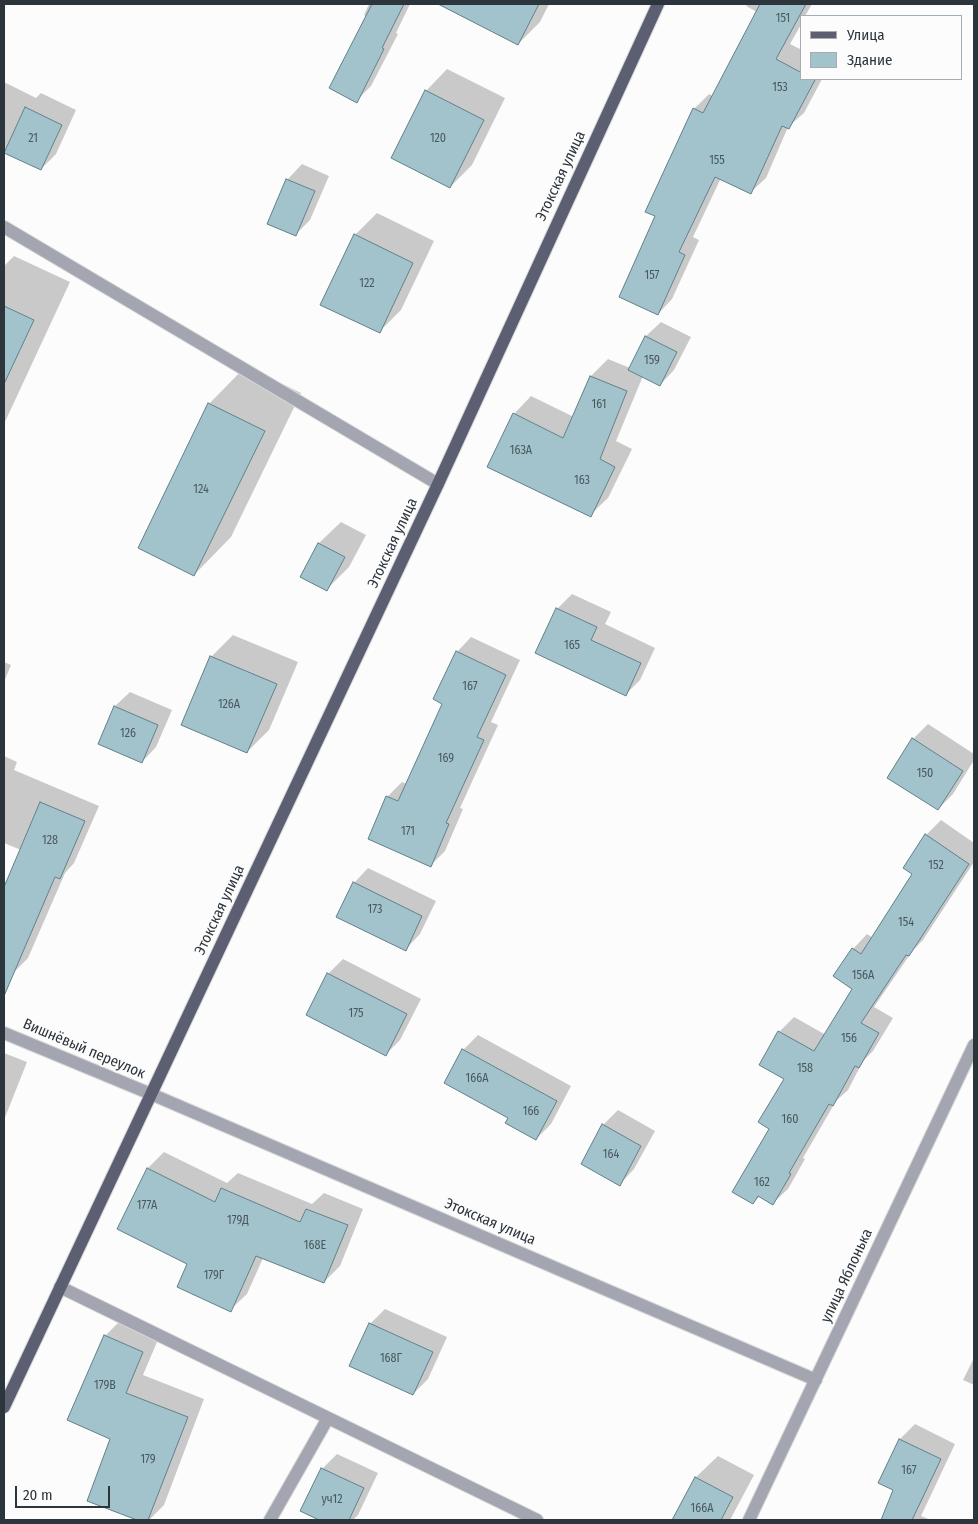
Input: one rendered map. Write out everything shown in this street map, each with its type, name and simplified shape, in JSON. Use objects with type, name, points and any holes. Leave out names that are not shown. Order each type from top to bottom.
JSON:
[{"type":"main road","name":"Этокская улица","points":[[4,1407],[438,484],[658,4]]},
{"type":"street","points":[[4,227],[438,484]]},
{"type":"street","name":"Вишнёвый переулок","points":[[4,1033],[151,1094]]},
{"type":"street","name":"улица Яблонька","points":[[749,1520],[974,1045]]},
{"type":"street","name":"Этокская улица","points":[[151,1094],[816,1380]]},
{"type":"street","points":[[60,1287],[536,1520]]},
{"type":"street","points":[[270,1520],[328,1418]]},
{"type":"building","points":[[372,4],[404,4],[357,103],[329,88]]},
{"type":"building","points":[[438,4],[539,4],[518,45]]},
{"type":"building","points":[[760,4],[806,4],[776,59],[800,72],[800,80],[815,80],[789,129],[782,126],[751,194],[715,177],[679,252],[685,255],[658,315],[619,297],[655,216],[645,212],[693,108],[703,113]]},
{"type":"building","points":[[425,90],[484,120],[450,188],[391,158]]},
{"type":"building","points":[[25,107],[62,125],[41,170],[4,153]]},
{"type":"building","points":[[286,179],[315,191],[296,236],[267,224]]},
{"type":"building","points":[[354,234],[413,263],[380,333],[320,305]]},
{"type":"building","points":[[4,306],[34,320],[4,384]]},
{"type":"building","points":[[645,336],[677,352],[660,386],[628,370]]},
{"type":"building","points":[[590,376],[627,391],[600,459],[615,467],[591,517],[487,467],[513,413],[563,438]]},
{"type":"building","points":[[208,403],[265,431],[194,576],[138,548]]},
{"type":"building","points":[[318,543],[345,557],[327,591],[300,577]]},
{"type":"building","points":[[556,608],[597,627],[591,640],[641,663],[626,696],[535,653]]},
{"type":"building","points":[[456,651],[506,675],[477,737],[484,740],[446,823],[449,824],[431,867],[368,839],[386,796],[398,801],[442,704],[433,699]]},
{"type":"building","points":[[210,656],[277,684],[247,753],[181,725]]},
{"type":"building","points":[[114,706],[158,725],[142,763],[98,744]]},
{"type":"building","points":[[912,738],[963,771],[938,810],[887,778]]},
{"type":"building","points":[[40,802],[85,821],[60,879],[55,877],[4,996],[4,887]]},
{"type":"building","points":[[925,834],[969,864],[909,956],[906,955],[861,1023],[879,1033],[859,1068],[855,1066],[833,1106],[829,1104],[789,1173],[791,1174],[773,1205],[758,1196],[753,1204],[732,1192],[769,1129],[758,1122],[784,1079],[759,1065],[778,1031],[814,1051],[852,989],[833,976],[852,948],[861,954],[912,874],[903,868]]},
{"type":"building","points":[[353,882],[422,916],[406,951],[336,917]]},
{"type":"building","points":[[327,973],[407,1014],[386,1056],[306,1015]]},
{"type":"building","points":[[462,1049],[557,1101],[536,1140],[505,1123],[508,1118],[444,1083]]},
{"type":"building","points":[[602,1124],[641,1146],[620,1186],[581,1164]]},
{"type":"building","points":[[147,1168],[215,1202],[221,1188],[300,1222],[306,1209],[348,1225],[324,1283],[256,1256],[231,1312],[177,1287],[187,1264],[117,1229]]},
{"type":"building","points":[[369,1323],[433,1352],[413,1395],[349,1366]]},
{"type":"building","points":[[104,1335],[143,1352],[126,1393],[188,1417],[148,1520],[137,1520],[87,1501],[110,1439],[67,1420]]},
{"type":"building","points":[[899,1439],[941,1459],[912,1520],[881,1520],[893,1490],[878,1483]]},
{"type":"building","points":[[321,1468],[364,1488],[349,1520],[319,1520],[300,1511]]},
{"type":"building","points":[[695,1477],[733,1497],[721,1520],[672,1520]]}]
